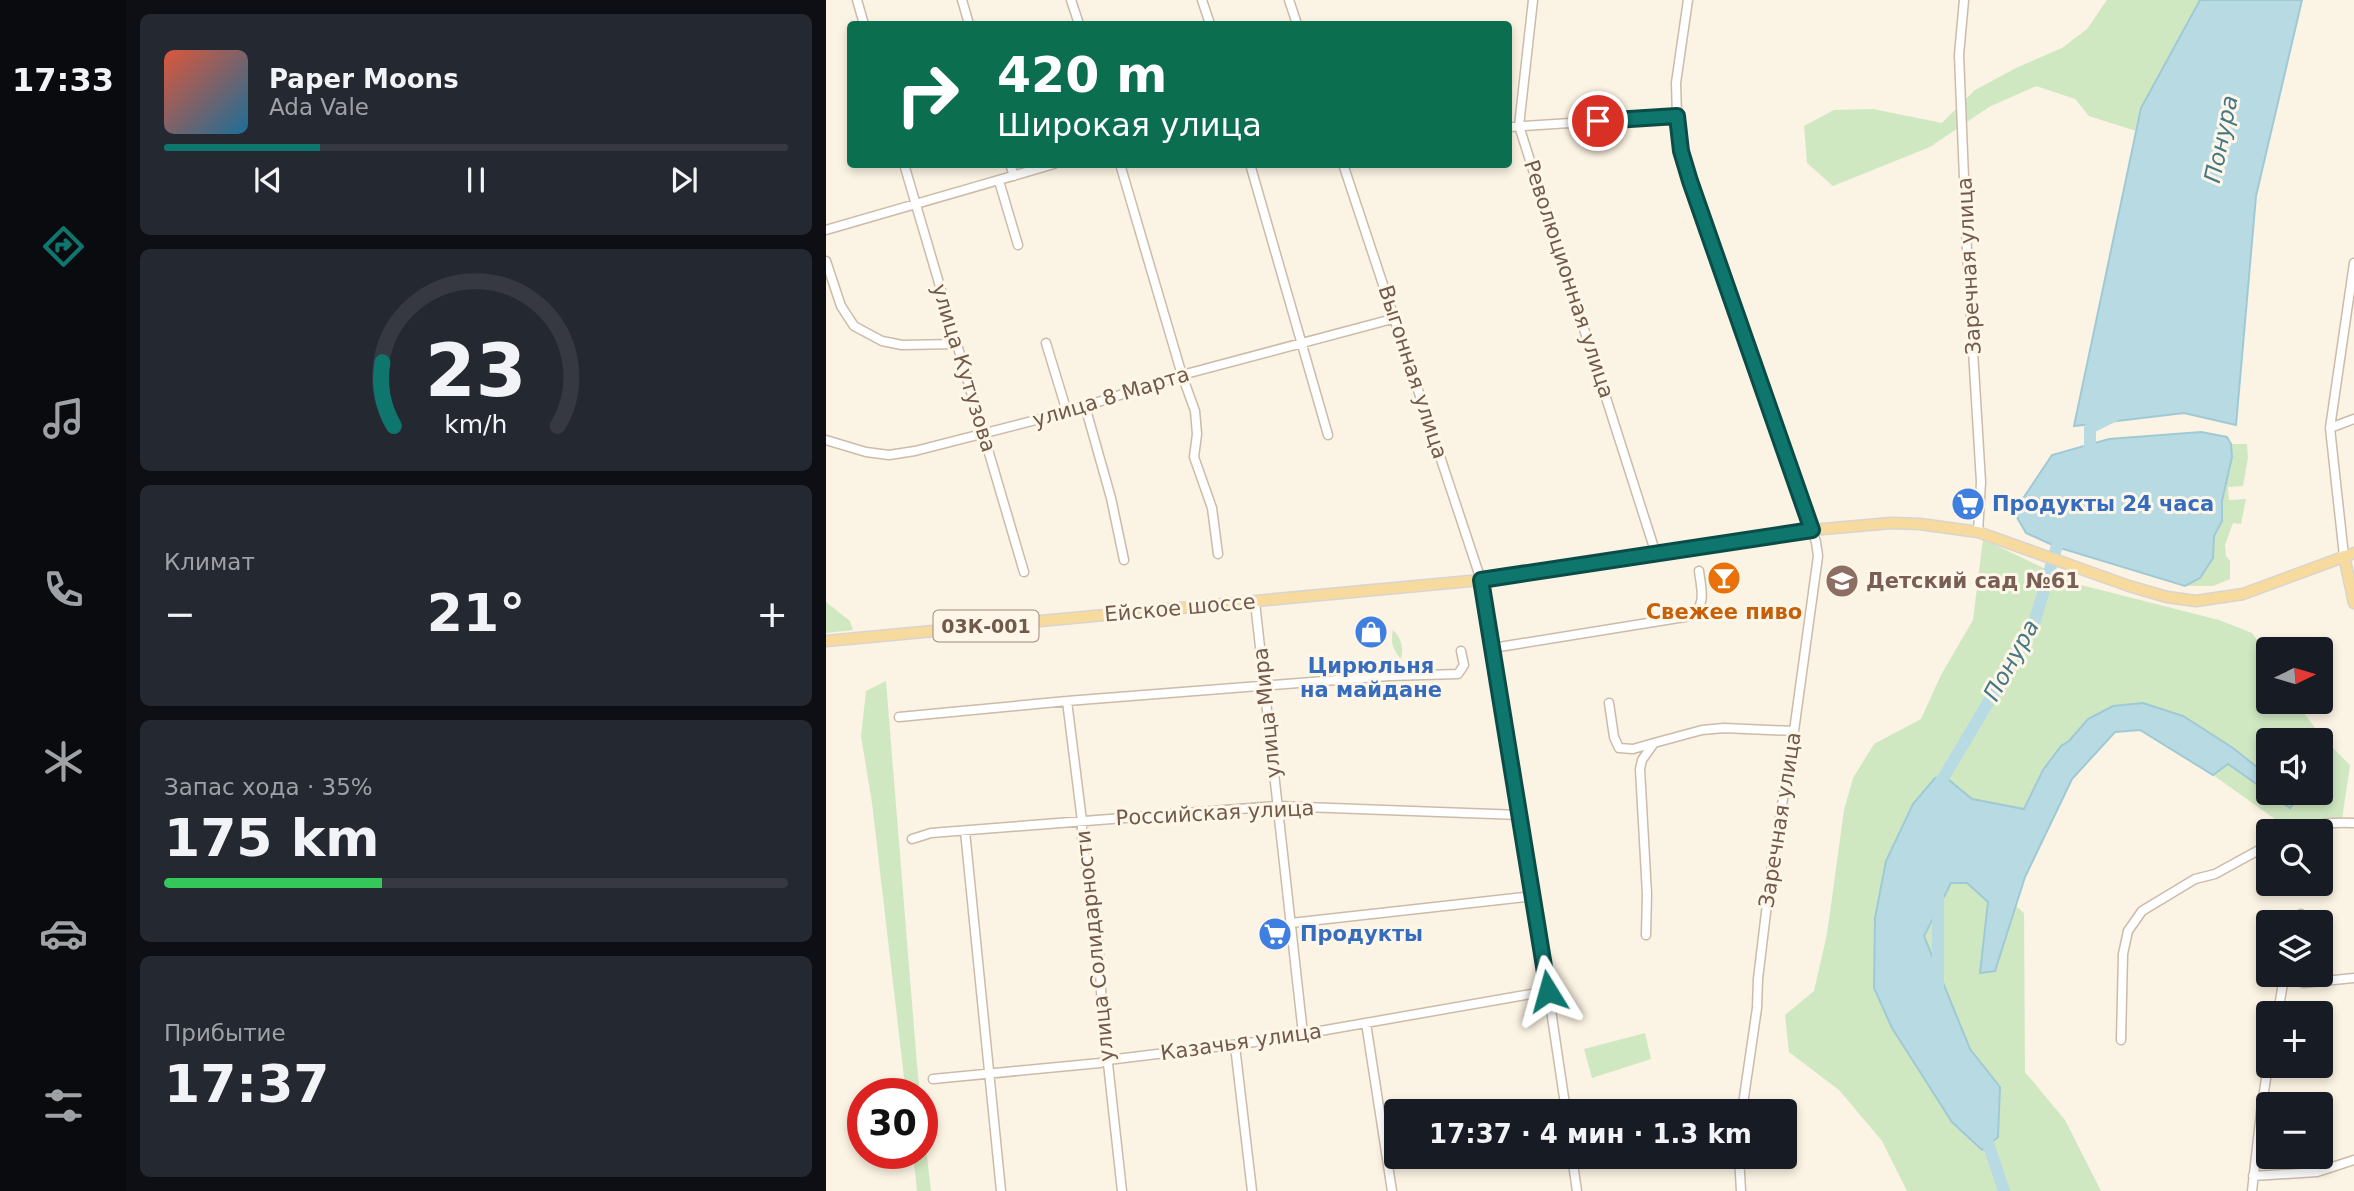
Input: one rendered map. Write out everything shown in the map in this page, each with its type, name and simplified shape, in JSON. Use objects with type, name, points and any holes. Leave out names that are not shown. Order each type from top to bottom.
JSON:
[{"type":"main road","name":"03К-001","points":[[1481,580],[1812,530],[1891,523],[1920,524],[1978,533],[2167,597],[2196,601],[2227,598],[2269,586],[2349,555]]},
{"type":"main road","points":[[2349,555],[2354,603]]},
{"type":"main road","name":"Ейское шоссе","points":[[826,641],[1481,580]]},
{"type":"street","points":[[857,0],[863,21]]},
{"type":"street","points":[[962,0],[968,21]]},
{"type":"street","points":[[1071,0],[1078,21]]},
{"type":"street","points":[[1202,0],[1209,21]]},
{"type":"street","points":[[1289,0],[1296,21]]},
{"type":"street","name":"Революционная улица","points":[[1533,0],[1519,126],[1656,554]]},
{"type":"street","name":"Заречная улица","points":[[1688,0],[1676,83],[1681,151],[1812,530],[1818,556],[1770,879],[1757,1008],[1744,1099]]},
{"type":"street","name":"Заречная улица","points":[[1964,0],[1959,55],[1981,482],[1978,533]]},
{"type":"street","points":[[1512,127],[1677,116]]},
{"type":"street","name":"улица Кутузова","points":[[905,168],[1024,572]]},
{"type":"street","points":[[1011,168],[1014,176]]},
{"type":"street","points":[[826,230],[1041,168]]},
{"type":"street","points":[[1121,168],[1195,411],[1197,434],[1194,457],[1212,508],[1218,554]]},
{"type":"street","points":[[1251,168],[1328,435]]},
{"type":"street","name":"Выгонная улица","points":[[1344,168],[1481,580],[1534,896],[1564,1099]]},
{"type":"street","points":[[999,181],[1018,245]]},
{"type":"street","points":[[826,261],[841,306],[854,326],[882,341],[902,345],[956,344]]},
{"type":"street","points":[[2349,555],[2330,428],[2354,262]]},
{"type":"street","name":"улица 8 Марта","points":[[826,440],[890,456],[1067,412],[1182,375],[1395,318]]},
{"type":"street","points":[[1046,343],[1067,412]]},
{"type":"street","points":[[1085,406],[1111,498],[1124,560]]},
{"type":"street","points":[[2330,428],[2354,419]]},
{"type":"street","points":[[1493,648],[1691,616],[1700,610],[1702,604],[1699,570]]},
{"type":"street","name":"улица Мира","points":[[1255,601],[1303,1034]]},
{"type":"street","points":[[899,717],[1389,676],[1458,674],[1464,665],[1461,651]]},
{"type":"street","name":"улица Солидарности","points":[[1067,701],[1082,838],[1098,933],[1102,1009],[1122,1191]]},
{"type":"street","points":[[1609,703],[1614,737],[1619,748],[1633,749],[1702,730],[1724,728],[1794,731]]},
{"type":"street","points":[[1646,934],[1647,894],[1640,769],[1642,760],[1654,743]]},
{"type":"street","name":"Российская улица","points":[[912,839],[931,833],[1277,806],[1520,815]]},
{"type":"street","points":[[2333,822],[2354,823]]},
{"type":"street","points":[[965,831],[1001,1191]]},
{"type":"street","points":[[2121,1040],[2123,954],[2128,931],[2142,911],[2194,879],[2215,874],[2256,852]]},
{"type":"street","points":[[1291,923],[1534,896]]},
{"type":"street","points":[[2333,980],[2354,978]]},
{"type":"street","name":"Казачья улица","points":[[938,1078],[1100,1063],[1235,1046],[1548,991]]},
{"type":"street","points":[[1366,1023],[1384,1138]]},
{"type":"street","points":[[1235,1046],[1252,1191]]},
{"type":"street","points":[[2252,1191],[2266,1078]]},
{"type":"street","points":[[2253,1176],[2317,1172],[2354,1160]]},
{"type":"street","points":[[1389,1169],[1391,1191]]},
{"type":"street","points":[[1574,1169],[1577,1191]]},
{"type":"street","points":[[1739,1169],[1741,1191]]},
{"type":"green space","points":[[2107,0],[2200,0],[2141,108],[2136,131],[2089,116],[2075,99],[2036,86],[1989,107],[1930,147],[1833,186],[1807,163],[1804,126],[1834,110],[1873,109],[1942,123],[1975,90],[2062,48],[2087,29]]},
{"type":"green space","points":[[2231,444],[2247,444],[2248,458],[2243,486],[2228,487],[2229,500],[2246,499],[2241,524],[2233,523],[2225,545],[2226,556],[2230,561],[2230,579],[2213,586],[2185,586],[2200,578],[2213,558],[2214,536],[2222,521],[2222,501],[2232,458]]},
{"type":"green space","points":[[1983,539],[2077,584],[2219,620],[2252,633],[2256,638],[2256,714],[2305,714],[2315,728],[2256,728],[2256,766],[2183,716],[2143,703],[2088,719],[2069,741],[2061,746],[2044,770],[2025,809],[1972,799],[1949,780],[1913,804],[1886,861],[1874,988],[1892,1028],[1952,1122],[1984,1068],[1970,1050],[1924,936],[1951,883],[1966,883],[1988,902],[1980,972],[1994,971],[2016,906],[2024,913],[2025,1072],[2065,1120],[2101,1191],[1907,1191],[1882,1141],[1839,1090],[1789,1052],[1785,1015],[1814,991],[1827,934],[1844,810],[1853,778],[1874,744],[1921,719],[1941,675],[1973,620]]},
{"type":"green space","points":[[826,602],[850,621],[853,630],[826,633]]},
{"type":"green space","points":[[1393,630],[1401,643],[1401,659],[1393,646]]},
{"type":"green space","points":[[886,681],[918,1078],[904,1078],[872,803],[861,736],[866,691]]},
{"type":"green space","points":[[2333,748],[2350,765],[2342,819],[2333,820],[2275,819],[2213,775],[2228,764],[2256,784],[2256,805],[2286,805],[2290,808],[2293,805],[2333,805]]},
{"type":"green space","points":[[1645,1033],[1651,1059],[1592,1078],[1584,1049]]},
{"type":"green space","points":[[915,1169],[928,1169],[931,1191],[917,1191]]},
{"type":"water","points":[[2200,0],[2302,0],[2256,196],[2236,425],[2184,413],[2074,426],[2141,108]]},
{"type":"water","points":[[2201,432],[2227,437],[2231,444],[2232,457],[2222,501],[2222,521],[2214,536],[2213,558],[2200,578],[2185,586],[2057,547],[2026,533],[2014,512],[2052,455],[2109,439]]},
{"type":"water","points":[[2143,703],[2183,716],[2256,766],[2256,784],[2228,764],[2213,775],[2140,730],[2115,732],[2072,779],[2025,877],[1995,971],[1980,973],[1988,902],[1967,883],[1951,883],[1924,936],[1970,1049],[2000,1087],[1998,1137],[1982,1150],[1952,1122],[1892,1028],[1874,988],[1875,918],[1886,861],[1913,804],[1935,778],[1949,780],[1972,799],[2024,809],[2043,770],[2061,746],[2069,741],[2088,719],[2113,706]]},
{"type":"waterway","name":"Понура","points":[[2083,461],[2090,446],[2090,428],[2114,416]]},
{"type":"waterway","name":"Понура","points":[[1939,792],[1939,785],[2033,627],[2061,532]]},
{"type":"waterway","name":"Понура","points":[[1938,894],[1938,985]]},
{"type":"waterway","name":"Понура","points":[[1983,1128],[2004,1191]]},
{"type":"place","name":"Продукты 24 часа","points":[[1968,504]]},
{"type":"place","name":"Свежее пиво","points":[[1724,578]]},
{"type":"place","name":"Детский сад №61","points":[[1842,581]]},
{"type":"place","name":"Цирюльня на майдане","points":[[1371,632]]},
{"type":"place","name":"Продукты","points":[[1275,934]]},
{"type":"route","points":[[1548,991],[1481,580],[1812,530],[1690,181],[1681,151],[1677,116],[1598,121]]}]
